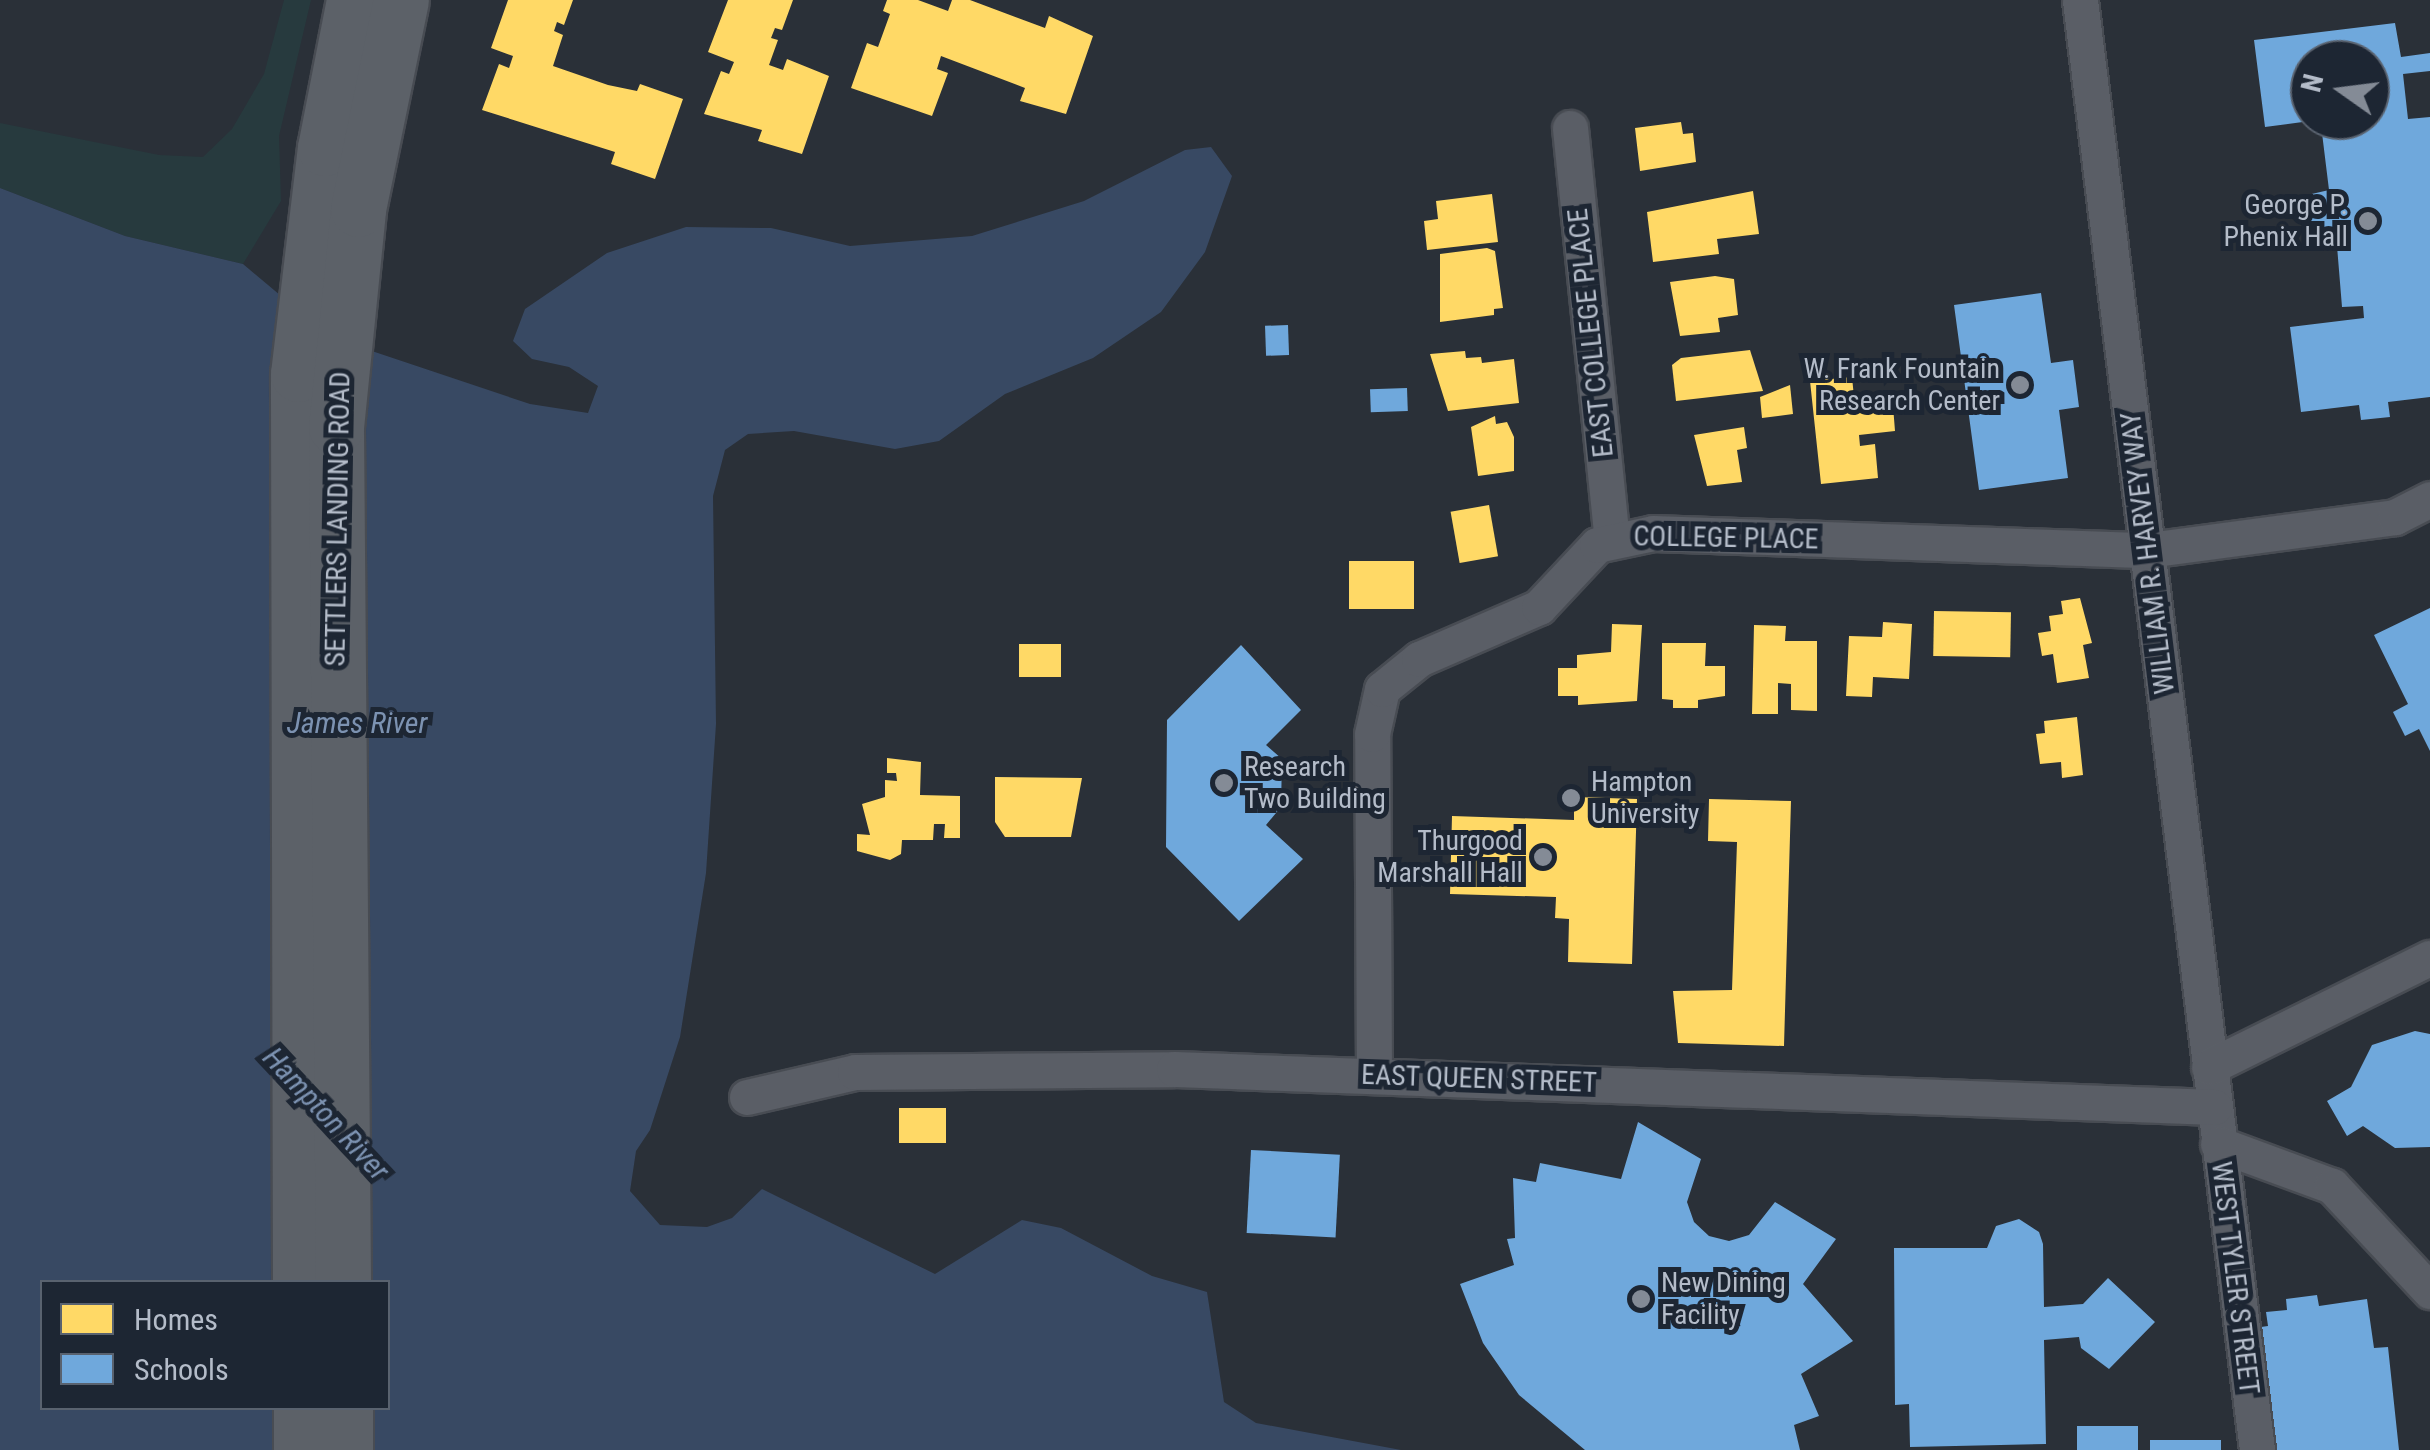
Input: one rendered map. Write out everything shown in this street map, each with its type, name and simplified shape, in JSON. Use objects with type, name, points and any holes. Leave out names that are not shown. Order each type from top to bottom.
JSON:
[{"type":"main road","name":"SETTLERS LANDING ROAD","points":[[343,1280],[334,537],[337,206],[354,0]]},
{"type":"main road","name":"SETTLERS LANDING ROAD","points":[[300,1280],[293,488],[298,374],[337,206],[402,0]]},
{"type":"main road","points":[[301,1410],[301,1450]]},
{"type":"main road","points":[[345,1410],[345,1450]]},
{"type":"street","name":"WILLIAM R. HARVEY WAY","points":[[2080,0],[2214,1107]]},
{"type":"street","name":"EAST COLLEGE PLACE","points":[[1570,128],[1612,538]]},
{"type":"street","name":"COLLEGE PLACE","points":[[1374,1074],[1372,734],[1382,689],[1419,659],[1538,607],[1586,553],[1612,538],[1652,532],[2148,550],[2394,518],[2430,499]]},
{"type":"street","points":[[2209,1067],[2430,958]]},
{"type":"street","name":"EAST QUEEN STREET","points":[[747,1097],[810,1079],[906,1069],[1374,1074],[2214,1107]]},
{"type":"street","name":"WEST TYLER STREET","points":[[2214,1107],[2257,1450]]},
{"type":"street","points":[[2218,1144],[2332,1186],[2430,1291]]},
{"type":"green space","points":[[284,0],[311,0],[279,136],[281,201],[243,264],[125,236],[0,188],[0,123],[159,155],[203,157],[232,129],[264,74]]},
{"type":"water","name":"James River","points":[[1211,147],[1232,176],[1205,252],[1161,312],[1093,358],[1005,394],[939,441],[895,449],[794,431],[748,434],[725,450],[713,496],[716,724],[706,873],[680,1037],[650,1130],[636,1151],[630,1191],[660,1225],[707,1227],[732,1218],[762,1189],[935,1274],[1022,1220],[1061,1228],[1152,1276],[1207,1292],[1224,1402],[1256,1423],[1401,1450],[0,1450],[0,188],[125,236],[243,264],[330,337],[530,404],[588,413],[598,386],[569,367],[532,359],[513,341],[525,309],[607,253],[686,227],[771,228],[850,246],[972,236],[1084,201],[1185,150]]},
{"type":"building: Homes","points":[[508,0],[573,0],[564,25],[557,22],[554,31],[563,35],[553,66],[608,85],[637,91],[640,84],[683,99],[655,179],[611,164],[615,152],[482,110],[499,64],[509,68],[513,56],[491,48]]},
{"type":"building: Homes","points":[[728,0],[793,0],[782,30],[775,28],[771,38],[778,40],[769,65],[783,70],[787,59],[829,76],[802,154],[758,141],[762,130],[704,114],[721,71],[729,74],[734,62],[708,52]]},
{"type":"building: Homes","points":[[887,0],[918,0],[948,11],[952,0],[970,0],[1045,28],[1049,16],[1093,36],[1066,114],[1020,101],[1025,88],[941,56],[937,69],[948,73],[932,116],[851,88],[867,43],[878,47],[890,14],[883,11]]},
{"type":"building: Homes","points":[[1681,122],[1683,134],[1693,133],[1696,162],[1640,171],[1635,128]]},
{"type":"building: Homes","points":[[1753,191],[1759,234],[1717,239],[1719,254],[1653,262],[1647,212]]},
{"type":"building: Homes","points":[[1492,194],[1498,242],[1427,250],[1424,221],[1438,219],[1436,201]]},
{"type":"building: Homes","points":[[1487,248],[1495,251],[1503,308],[1494,309],[1494,315],[1440,322],[1440,254]]},
{"type":"building: Homes","points":[[1715,276],[1734,279],[1738,315],[1718,318],[1720,332],[1680,336],[1670,282]]},
{"type":"building: Homes","points":[[1750,350],[1763,391],[1676,401],[1672,365],[1681,358]]},
{"type":"building: Homes","points":[[1465,351],[1466,358],[1481,357],[1482,363],[1514,359],[1519,403],[1448,411],[1430,354]]},
{"type":"building: Homes","points":[[1852,377],[1854,397],[1892,393],[1895,431],[1859,435],[1860,446],[1875,444],[1878,478],[1821,484],[1810,381]]},
{"type":"building: Homes","points":[[1790,385],[1793,414],[1762,418],[1760,397]]},
{"type":"building: Homes","points":[[1495,416],[1496,424],[1507,422],[1514,437],[1514,471],[1478,476],[1471,427]]},
{"type":"building: Homes","points":[[1744,427],[1747,448],[1737,450],[1742,482],[1707,486],[1694,435]]},
{"type":"building: Homes","points":[[1489,505],[1498,556],[1460,563],[1451,512]]},
{"type":"building: Homes","points":[[1349,561],[1414,561],[1414,609],[1349,609]]},
{"type":"building: Homes","points":[[2080,598],[2092,643],[2083,645],[2089,678],[2057,683],[2053,654],[2042,656],[2038,633],[2051,631],[2049,616],[2063,614],[2061,601]]},
{"type":"building: Homes","points":[[1934,611],[2011,612],[2010,657],[1933,656]]},
{"type":"building: Homes","points":[[1883,622],[1912,624],[1909,679],[1873,677],[1872,697],[1846,696],[1849,636],[1882,637]]},
{"type":"building: Homes","points":[[1612,624],[1642,625],[1637,701],[1578,705],[1578,696],[1558,696],[1558,668],[1577,668],[1577,655],[1611,652]]},
{"type":"building: Homes","points":[[1754,625],[1786,626],[1785,641],[1817,641],[1817,711],[1791,710],[1791,684],[1778,683],[1778,714],[1752,714]]},
{"type":"building: Homes","points":[[1662,643],[1706,643],[1705,666],[1725,666],[1725,696],[1698,700],[1698,708],[1673,708],[1673,700],[1662,699]]},
{"type":"building: Homes","points":[[1019,644],[1061,644],[1061,677],[1019,677]]},
{"type":"building: Homes","points":[[2077,717],[2083,775],[2062,778],[2061,762],[2040,764],[2036,734],[2045,733],[2044,721]]},
{"type":"building: Homes","points":[[887,758],[921,762],[920,795],[960,796],[960,838],[944,838],[945,824],[934,824],[933,840],[902,840],[901,854],[890,860],[857,851],[857,834],[870,835],[862,804],[885,797],[885,780],[897,781],[896,773],[887,773]]},
{"type":"building: Homes","points":[[995,777],[1082,778],[1071,837],[1005,837],[995,822]]},
{"type":"building: Homes","name":"Thurgood Marshall Hall","points":[[1574,797],[1637,799],[1632,964],[1568,962],[1569,919],[1555,918],[1556,897],[1450,894],[1452,816],[1574,820]]},
{"type":"building: Homes","points":[[1709,799],[1791,801],[1784,1046],[1678,1043],[1673,991],[1732,990],[1737,842],[1708,841]]},
{"type":"building: Homes","points":[[899,1108],[946,1108],[946,1143],[899,1143]]},
{"type":"building: Schools","name":"George P. Phenix Hall","points":[[2395,23],[2401,57],[2430,53],[2430,71],[2403,74],[2408,119],[2430,117],[2430,397],[2388,402],[2390,417],[2361,420],[2359,405],[2301,412],[2290,327],[2364,318],[2363,306],[2342,307],[2337,246],[2310,249],[2303,196],[2329,190],[2323,140],[2390,140],[2390,40],[2290,40],[2290,124],[2265,127],[2254,40]]},
{"type":"building: Schools","name":"W. Frank Fountain Research Center","points":[[2041,293],[2051,363],[2073,360],[2079,407],[2059,410],[2068,478],[1979,490],[1954,305]]},
{"type":"building: Schools","points":[[1288,325],[1289,355],[1266,356],[1265,326]]},
{"type":"building: Schools","points":[[1407,388],[1408,411],[1371,412],[1370,389]]},
{"type":"building: Schools","points":[[2430,608],[2430,751],[2419,729],[2405,736],[2393,712],[2408,704],[2374,635]]},
{"type":"building: Schools","name":"Research Two Building","points":[[1241,645],[1301,710],[1266,745],[1282,759],[1281,807],[1266,825],[1303,859],[1239,921],[1166,847],[1167,720]]},
{"type":"building: Schools","points":[[2415,1031],[2430,1034],[2430,1147],[2395,1148],[2363,1126],[2347,1136],[2327,1101],[2351,1087],[2372,1045]]},
{"type":"building: Schools","name":"New Dining Facility","points":[[1638,1122],[1701,1159],[1687,1202],[1694,1222],[1709,1236],[1729,1241],[1749,1235],[1775,1202],[1836,1239],[1803,1284],[1853,1341],[1801,1374],[1819,1416],[1794,1425],[1800,1450],[1585,1450],[1519,1395],[1483,1343],[1460,1284],[1514,1265],[1507,1239],[1515,1238],[1513,1178],[1536,1182],[1540,1163],[1621,1179]]},
{"type":"building: Schools","points":[[1251,1150],[1340,1155],[1336,1238],[1247,1233]]},
{"type":"building: Schools","points":[[2019,1219],[2039,1232],[2043,1244],[2044,1307],[2083,1304],[2108,1278],[2155,1322],[2109,1369],[2081,1348],[2079,1337],[2044,1340],[2046,1444],[1910,1447],[1909,1404],[1895,1405],[1894,1248],[1987,1248],[1996,1226]]},
{"type":"building: Schools","points":[[2317,1295],[2319,1306],[2367,1299],[2374,1348],[2388,1347],[2399,1450],[2277,1450],[2261,1327],[2268,1326],[2266,1312],[2287,1310],[2286,1299]]},
{"type":"building: Schools","points":[[2077,1426],[2138,1426],[2138,1450],[2077,1450]]},
{"type":"building: Schools","points":[[2150,1440],[2221,1440],[2221,1450],[2150,1450]]},
{"type":"place","name":"George P. Phenix Hall","points":[[2368,221]]},
{"type":"place","name":"W. Frank Fountain Research Center","points":[[2020,385]]},
{"type":"place","name":"Research Two Building","points":[[1224,783]]},
{"type":"place","name":"Hampton University","points":[[1571,798]]},
{"type":"place","name":"Thurgood Marshall Hall","points":[[1543,857]]},
{"type":"place","name":"New Dining Facility","points":[[1641,1299]]},
{"type":"water label","name":"Hampton River","points":[[326,1114]]}]
